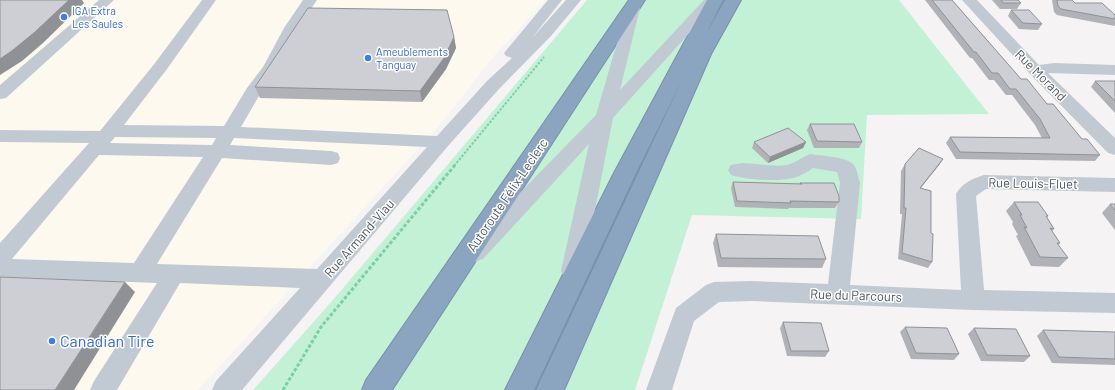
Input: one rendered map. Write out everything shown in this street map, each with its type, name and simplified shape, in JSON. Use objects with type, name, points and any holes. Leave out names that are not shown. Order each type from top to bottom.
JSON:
[{"type":"highway","points":[[519,390],[625,173],[713,0]]},
{"type":"highway","points":[[550,390],[703,56],[733,0]]},
{"type":"highway","name":"Autoroute Félix-Leclerc","points":[[376,390],[540,147],[587,73],[635,4]]},
{"type":"highway","points":[[625,173],[703,56]]},
{"type":"street","points":[[0,94],[107,0]]},
{"type":"street","points":[[0,258],[103,139],[161,66],[209,0]]},
{"type":"street","points":[[140,273],[255,88],[270,68],[291,28],[310,0]]},
{"type":"street","name":"Rue Armand-Viau","points":[[493,85],[516,47],[554,0]]},
{"type":"street","name":"Rue Armand-Viau","points":[[225,390],[493,85],[546,34],[574,0]]},
{"type":"street","points":[[453,276],[713,0]]},
{"type":"street","name":"Rue Morand","points":[[969,0],[1034,70],[1115,149]]},
{"type":"street","points":[[570,285],[604,117],[635,4]]},
{"type":"street","points":[[1034,70],[1054,68],[1115,70]]},
{"type":"street","points":[[103,139],[229,132],[442,142]]},
{"type":"street","points":[[0,136],[103,139],[216,151],[331,158]]},
{"type":"street","points":[[738,170],[768,173],[793,171],[810,162],[837,164],[846,168],[850,183],[838,295]]},
{"type":"street","name":"Rue Louis-Fluet","points":[[973,300],[966,194],[973,187],[984,182],[1115,185]]},
{"type":"street","points":[[0,268],[323,279]]},
{"type":"street","points":[[103,390],[174,274]]},
{"type":"street","name":"Rue du Parcours","points":[[659,390],[684,315],[714,292],[752,291],[973,300],[1115,303]]},
{"type":"path","points":[[283,390],[321,327],[546,54]]},
{"type":"shaded area","points":[[0,0],[546,0],[494,56],[438,127],[198,390],[0,390]]},
{"type":"green space","points":[[587,0],[899,0],[989,114],[867,115],[861,219],[692,215],[635,390],[253,390],[333,300]]},
{"type":"building","points":[[0,0],[69,0],[35,32],[0,59]]},
{"type":"building","points":[[932,0],[952,0],[1021,79],[1027,79],[1047,104],[1053,104],[1082,139],[1087,139],[1100,155],[960,152],[950,137],[1050,138],[1040,119],[1016,89],[1010,89],[998,73],[992,73]]},
{"type":"building","points":[[1001,0],[1018,0],[1021,3],[1003,3]]},
{"type":"building","points":[[1057,0],[1072,0],[1075,3],[1102,3],[1115,15],[1115,19],[1061,9],[1058,6]]},
{"type":"building","name":"Ameublements Tanguay","points":[[308,8],[447,10],[454,37],[444,58],[420,91],[255,87]]},
{"type":"building","points":[[1011,10],[1029,10],[1042,24],[1023,23]]},
{"type":"building","points":[[1095,81],[1115,81],[1115,101]]},
{"type":"building","points":[[810,124],[854,124],[862,142],[817,141]]},
{"type":"building","points":[[788,128],[806,142],[770,157],[754,142]]},
{"type":"building","points":[[919,148],[943,159],[920,188],[931,191],[931,233],[933,234],[932,262],[902,253],[906,208],[904,208],[905,164]]},
{"type":"building","points":[[733,182],[802,184],[800,183],[834,183],[839,196],[839,202],[790,201],[791,203],[737,201]]},
{"type":"building","points":[[1014,202],[1038,202],[1048,216],[1046,216],[1054,229],[1050,228],[1060,243],[1057,243],[1068,258],[1040,257],[1024,227],[1027,228],[1020,215],[1022,215]]},
{"type":"building","points":[[1110,204],[1115,204],[1115,210]]},
{"type":"building","points":[[716,234],[818,236],[826,259],[721,258]]},
{"type":"building","name":"Canadian Tire","points":[[0,277],[125,282],[55,390],[0,390]]},
{"type":"building","points":[[783,322],[821,323],[829,351],[791,351]]},
{"type":"building","points":[[905,327],[947,328],[959,354],[916,353]]},
{"type":"building","points":[[974,328],[1016,329],[1030,356],[987,355]]},
{"type":"building","points":[[1043,330],[1115,332],[1115,359],[1059,357]]},
{"type":"place","name":"IGA Extra Les Saules","points":[[64,17]]},
{"type":"place","name":"Ameublements Tanguay","points":[[368,58]]},
{"type":"place","name":"Canadian Tire","points":[[52,341]]}]
